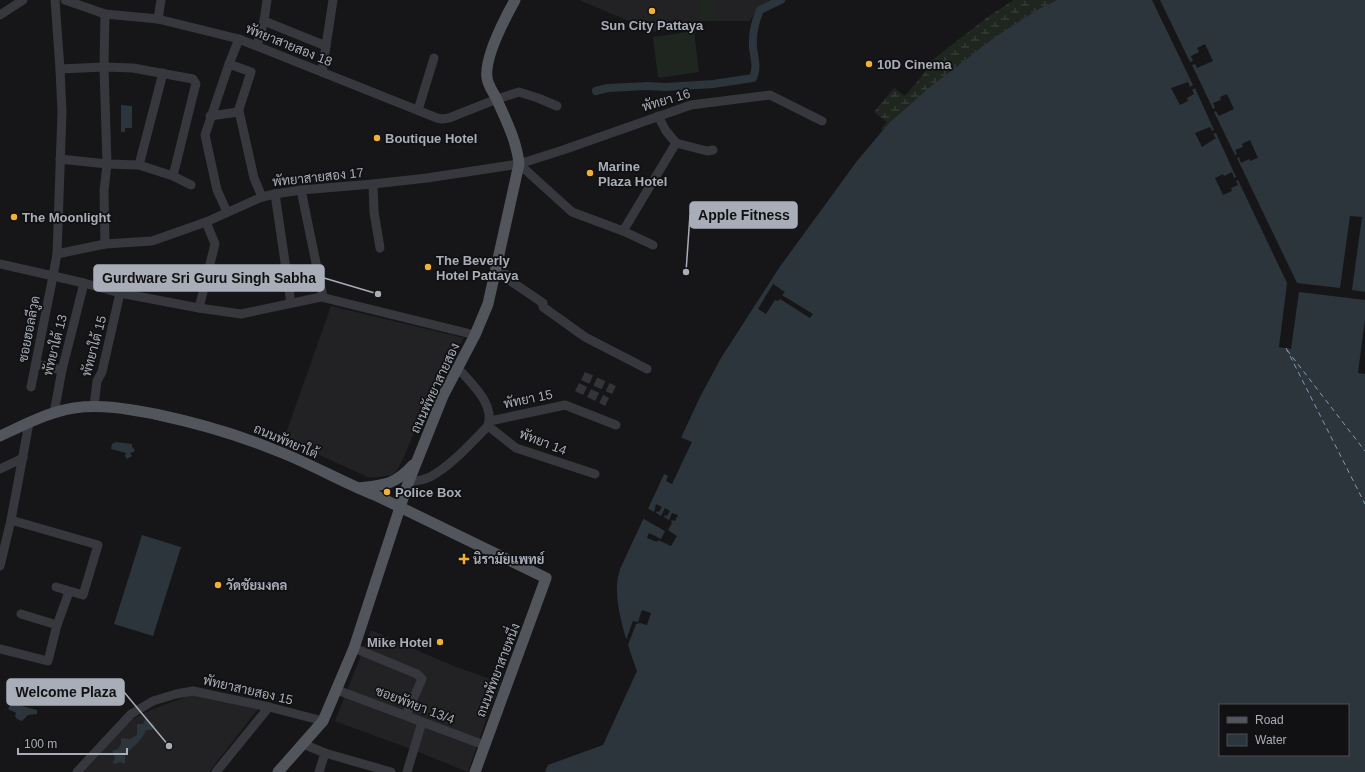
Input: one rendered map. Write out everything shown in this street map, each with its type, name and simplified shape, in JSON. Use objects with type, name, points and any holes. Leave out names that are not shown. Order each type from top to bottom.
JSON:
[{"type":"main road","name":"ถนนพัทยาสายสอง","points":[[278,772],[323,721],[337,690],[354,648],[408,482],[443,396],[475,335],[488,304],[519,164],[518,154],[497,99],[487,78],[489,59],[501,24],[515,0]]},
{"type":"main road","name":"ถนนพัทยาใต้","points":[[0,436],[54,413],[72,408],[94,406],[125,408],[167,417],[238,436],[282,453],[546,578]]},
{"type":"main road","points":[[357,488],[389,484],[404,475],[416,462]]},
{"type":"main road","name":"ถนนพัทยาสายหนึ่ง","points":[[475,772],[546,578]]},
{"type":"street","points":[[0,14],[23,0]]},
{"type":"street","name":"ซอยฮอลลีวูด","points":[[31,387],[57,254],[62,112],[55,0]]},
{"type":"street","name":"พัทยาสายสอง 18","points":[[65,0],[105,14],[158,19],[239,39],[437,118],[449,118],[519,92],[557,106]]},
{"type":"street","points":[[158,19],[161,0]]},
{"type":"street","points":[[257,45],[264,21],[267,0]]},
{"type":"street","points":[[322,72],[333,0]]},
{"type":"street","points":[[105,14],[104,67],[107,164],[104,191],[105,244]]},
{"type":"street","points":[[264,21],[326,46]]},
{"type":"street","points":[[227,212],[218,190],[205,135],[210,116],[239,39]]},
{"type":"street","points":[[418,110],[434,58]]},
{"type":"street","points":[[229,64],[251,72],[238,112],[239,111],[254,178],[262,197]]},
{"type":"street","points":[[60,69],[104,67],[133,68],[193,79],[196,84],[173,176]]},
{"type":"street","points":[[139,165],[163,73]]},
{"type":"street","name":"พัทยา 16","points":[[519,164],[563,150],[690,104],[770,95],[822,121]]},
{"type":"street","points":[[210,116],[238,112]]},
{"type":"street","points":[[658,116],[666,131],[676,143],[707,151],[713,150]]},
{"type":"street","points":[[624,231],[676,143]]},
{"type":"street","points":[[60,159],[107,164],[139,165],[173,176],[191,185]]},
{"type":"street","points":[[519,164],[572,212],[624,231],[653,245]]},
{"type":"street","name":"พัทยาสายสอง 17","points":[[57,254],[105,244],[152,241],[206,222],[262,197],[275,194],[301,190],[427,178],[519,164]]},
{"type":"street","points":[[373,184],[374,212],[380,248]]},
{"type":"street","points":[[301,190],[323,297]]},
{"type":"street","points":[[275,194],[290,303]]},
{"type":"street","points":[[199,308],[215,244],[206,222]]},
{"type":"street","points":[[0,264],[84,283],[120,293],[199,308],[241,314],[323,297],[475,335]]},
{"type":"street","points":[[495,272],[508,275],[512,282],[543,303],[543,307],[585,337],[647,369]]},
{"type":"street","name":"พัทยาใต้ 13","points":[[54,413],[62,370],[84,283]]},
{"type":"street","name":"พัทยาใต้ 15","points":[[94,406],[97,381],[102,372],[120,293]]},
{"type":"street","points":[[36,364],[62,370]]},
{"type":"street","name":"พัทยา 15","points":[[458,368],[485,400],[489,423],[565,405],[616,425]]},
{"type":"street","points":[[0,566],[11,520],[30,423]]},
{"type":"street","points":[[408,482],[429,478],[442,469],[461,453],[489,423]]},
{"type":"street","name":"พัทยา 14","points":[[489,423],[516,448],[595,474]]},
{"type":"street","points":[[0,469],[23,458]]},
{"type":"street","points":[[11,520],[98,545],[83,595],[56,587]]},
{"type":"street","points":[[1,648],[48,660],[69,592]]},
{"type":"street","points":[[21,614],[58,625]]},
{"type":"street","points":[[354,648],[417,674],[422,679],[406,715]]},
{"type":"street","name":"ซอยพัทยา 13/4","points":[[337,690],[484,745]]},
{"type":"street","name":"พัทยาสายสอง 15","points":[[77,772],[131,714],[153,701],[176,694],[193,691],[269,706],[323,721]]},
{"type":"street","points":[[216,772],[269,706]]},
{"type":"street","points":[[406,772],[422,722]]},
{"type":"street","points":[[303,744],[325,753],[391,772]]},
{"type":"street","points":[[319,772],[325,753]]},
{"type":"shaded area","name":"Sun City Pattaya","points":[[579,0],[699,0],[699,21],[655,32]]},
{"type":"shaded area","points":[[714,0],[773,0],[757,9],[750,21],[714,21]]},
{"type":"shaded area","points":[[331,306],[464,338],[432,390],[402,461],[392,475],[370,478],[284,439]]},
{"type":"shaded area","points":[[371,630],[451,665],[501,683],[490,708],[468,772],[335,721]]},
{"type":"shaded area","points":[[191,695],[259,708],[209,772],[84,772],[130,720],[153,709]]},
{"type":"green space","points":[[699,0],[714,0],[714,21],[699,21]]},
{"type":"green space","points":[[1014,0],[1057,0],[1037,10],[995,37],[931,86],[882,131],[881,129],[887,122],[874,112],[894,88],[905,96],[926,71],[922,68],[989,16]]},
{"type":"green space","points":[[694,31],[699,72],[658,78],[653,37]]},
{"type":"water","points":[[1057,0],[1365,0],[1365,772],[545,772],[548,765],[603,745],[637,671],[623,629],[618,606],[617,584],[620,569],[700,397],[721,358],[779,268],[857,161],[889,123],[931,86],[995,37],[1037,10]]},
{"type":"water","points":[[121,105],[132,106],[132,128],[125,128],[125,132],[121,132]]},
{"type":"water","points":[[116,442],[132,444],[132,447],[135,450],[134,452],[130,453],[132,456],[127,459],[125,456],[126,453],[111,449],[112,444]]},
{"type":"water","points":[[142,535],[181,547],[153,636],[114,624]]},
{"type":"water","points":[[11,703],[37,710],[37,714],[28,715],[22,721],[17,719],[15,716],[16,713],[8,709]]},
{"type":"water","points":[[146,717],[155,727],[151,730],[146,730],[137,743],[125,753],[125,764],[120,762],[114,764],[113,762],[115,758],[112,751],[118,749],[121,744],[121,738],[130,739],[137,735],[137,724],[143,724]]},
{"type":"pier","points":[[1152,0],[1160,0],[1190,62],[1193,61],[1191,56],[1199,52],[1197,48],[1205,44],[1213,61],[1197,68],[1195,64],[1192,65],[1213,109],[1215,108],[1213,103],[1221,100],[1220,97],[1227,94],[1234,109],[1219,116],[1216,111],[1214,112],[1235,155],[1237,154],[1235,150],[1243,147],[1242,144],[1250,140],[1258,158],[1250,161],[1249,159],[1241,163],[1239,157],[1237,158],[1297,283],[1340,288],[1350,216],[1362,217],[1352,290],[1365,292],[1365,300],[1299,292],[1291,349],[1279,347],[1287,283],[1238,180],[1236,181],[1238,185],[1231,188],[1232,191],[1223,195],[1215,178],[1232,172],[1234,178],[1236,177],[1216,133],[1213,134],[1216,138],[1202,147],[1195,133],[1210,127],[1212,131],[1214,130],[1195,88],[1192,90],[1194,94],[1187,98],[1188,101],[1180,105],[1171,88],[1188,82],[1190,87],[1193,85]]},
{"type":"pier","points":[[773,284],[785,292],[782,295],[813,314],[810,318],[780,299],[778,301],[775,300],[766,314],[758,309]]},
{"type":"pier","points":[[1365,319],[1365,374],[1358,373]]},
{"type":"pier","points":[[680,437],[692,442],[672,484],[666,481],[668,476],[663,473]]},
{"type":"pier","points":[[656,504],[662,507],[659,512],[657,511],[656,513],[661,516],[665,508],[670,511],[667,516],[665,515],[664,517],[669,520],[672,513],[678,515],[675,521],[672,520],[668,530],[677,536],[671,546],[658,540],[657,542],[647,538],[649,533],[661,539],[665,531],[642,518],[647,508],[654,512]]},
{"type":"pier","points":[[642,610],[651,613],[647,625],[640,623],[636,624],[628,645],[624,639],[626,640],[633,621],[638,622]]},
{"type":"waterway","points":[[596,91],[608,88],[647,86],[666,87],[713,84],[753,78],[755,66],[753,38],[758,15],[760,10],[781,0]]},
{"type":"ferry route","points":[[1286,348],[1365,504]]},
{"type":"ferry route","points":[[1287,350],[1365,451]]},
{"type":"tunnel","points":[[583,376],[614,390]]},
{"type":"tunnel","points":[[577,387],[607,402]]},
{"type":"place","name":"Sun City Pattaya","points":[[652,11]]},
{"type":"place","name":"10D Cinema","points":[[869,64]]},
{"type":"place","name":"Boutique Hotel","points":[[377,138]]},
{"type":"place","name":"Marine Plaza Hotel","points":[[590,173]]},
{"type":"place","name":"The Moonlight","points":[[14,217]]},
{"type":"place","name":"The Beverly Hotel Pattaya","points":[[428,267]]},
{"type":"place","name":"Apple Fitness","points":[[686,272]]},
{"type":"place","name":"Gurdware Sri Guru Singh Sabha","points":[[378,294]]},
{"type":"place","name":"Police Box","points":[[387,492]]},
{"type":"place","name":"นิรามัยแพทย์","points":[[464,559]]},
{"type":"place","name":"วัดชัยมงคล","points":[[218,585]]},
{"type":"place","name":"Mike Hotel","points":[[440,642]]},
{"type":"place","name":"Welcome Plaza","points":[[169,746]]}]
